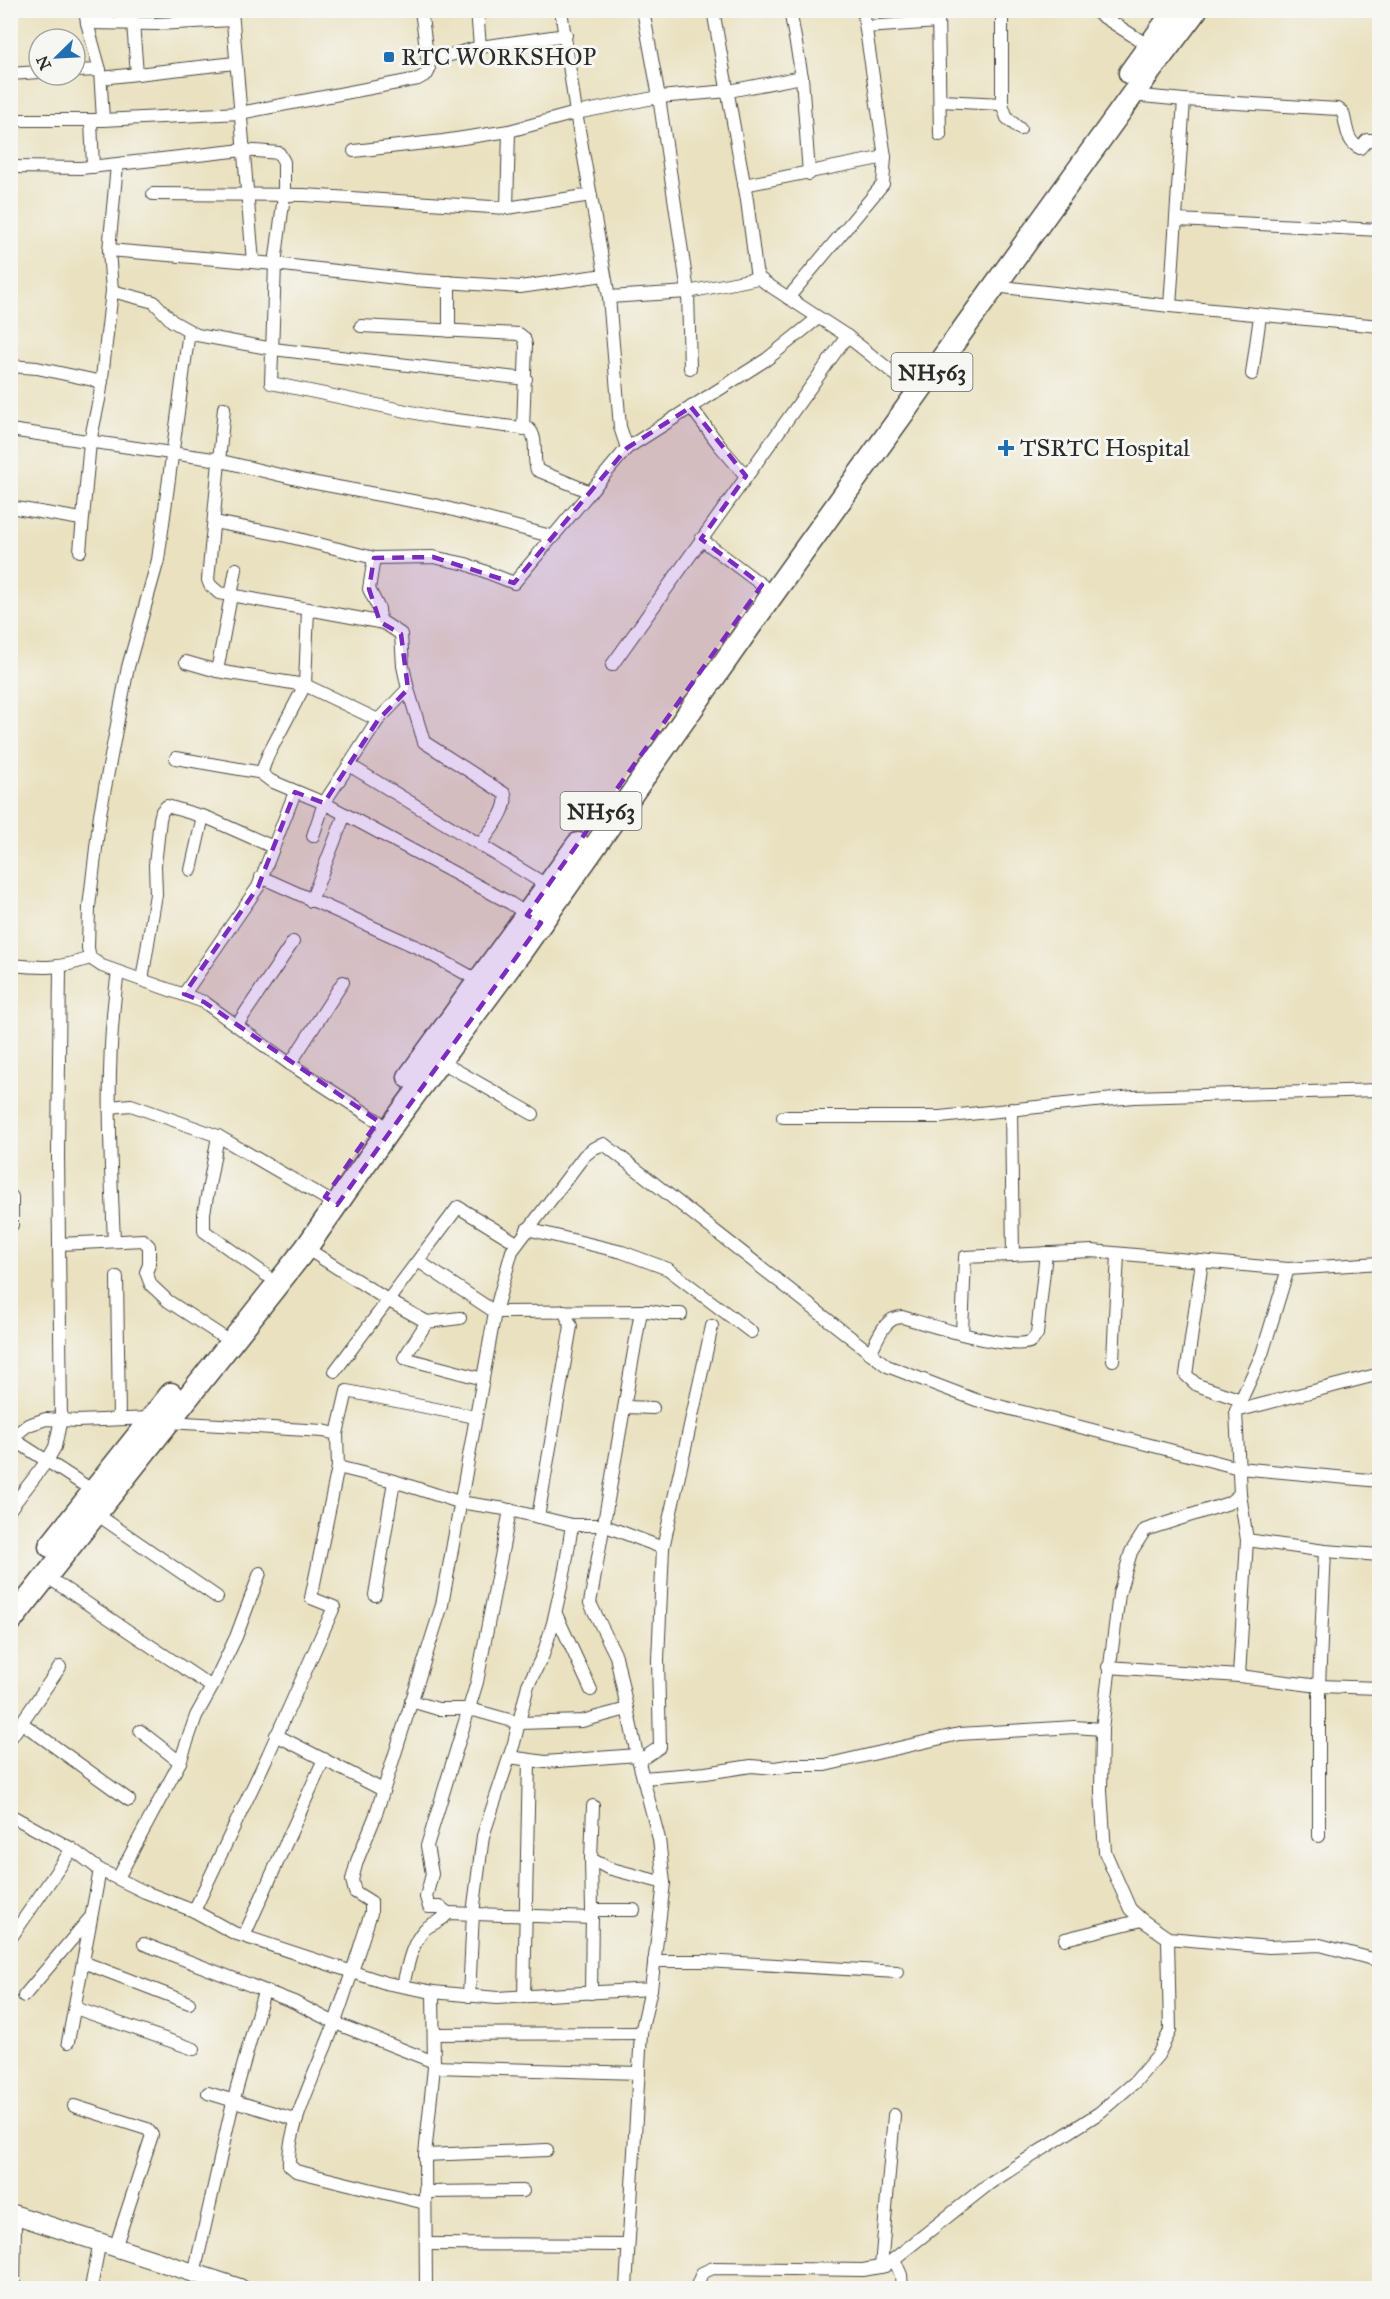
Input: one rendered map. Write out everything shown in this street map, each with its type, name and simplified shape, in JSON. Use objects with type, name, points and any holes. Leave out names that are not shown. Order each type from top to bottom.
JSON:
[{"type":"highway","name":"NH563","points":[[159,1420],[306,1248],[378,1121],[479,981],[534,919],[548,886],[1175,10]]},
{"type":"highway","name":"NH563","points":[[10,1622],[46,1576],[220,1335],[266,1275],[331,1201],[440,1061],[534,919],[744,634],[1132,95],[1196,10]]},
{"type":"highway","name":"NH563","points":[[10,1598],[98,1501]]},
{"type":"street","points":[[132,10],[137,74]]},
{"type":"street","points":[[10,120],[97,120],[240,113],[418,79],[427,74],[429,70],[421,10]]},
{"type":"street","points":[[477,10],[480,47]]},
{"type":"street","points":[[561,10],[576,113],[609,297],[620,427],[627,448]]},
{"type":"street","points":[[643,10],[659,97],[688,292],[690,368]]},
{"type":"street","points":[[713,10],[729,91],[754,261],[759,278],[847,336],[906,383]]},
{"type":"street","points":[[790,10],[802,77],[809,174]]},
{"type":"street","points":[[788,298],[883,184],[885,157],[863,10]]},
{"type":"street","points":[[1002,10],[1002,104],[1007,118],[1020,129]]},
{"type":"street","points":[[1093,10],[1149,46]]},
{"type":"street","points":[[93,167],[101,74],[86,17],[133,24],[232,15],[253,262]]},
{"type":"street","points":[[866,27],[938,16],[940,135]]},
{"type":"street","points":[[428,61],[480,47],[566,35]]},
{"type":"street","points":[[87,72],[137,74],[235,63]]},
{"type":"street","points":[[10,74],[27,73]]},
{"type":"street","points":[[354,151],[509,131],[576,113],[659,97],[729,91],[802,77]]},
{"type":"street","points":[[1132,95],[1338,109],[1344,113],[1350,141],[1354,145],[1360,148],[1367,140],[1380,140]]},
{"type":"street","points":[[1170,306],[1184,100]]},
{"type":"street","points":[[940,101],[1002,104]]},
{"type":"street","points":[[507,207],[509,131]]},
{"type":"street","points":[[14,167],[93,167],[243,150],[279,153],[284,162],[284,196],[275,264],[271,383],[440,418],[529,429],[533,435],[537,470],[590,492]]},
{"type":"street","points":[[744,185],[809,174],[885,157]]},
{"type":"street","points":[[80,551],[81,519],[90,442],[102,382],[112,291],[109,250],[117,165]]},
{"type":"street","points":[[153,194],[304,195],[507,207],[591,195]]},
{"type":"street","points":[[1177,220],[1380,230]]},
{"type":"street","points":[[109,250],[519,287],[604,275]]},
{"type":"street","points":[[609,297],[688,292],[759,278]]},
{"type":"street","points":[[449,282],[449,331]]},
{"type":"street","points":[[994,286],[1260,316],[1380,326]]},
{"type":"street","points":[[112,291],[154,302],[172,321],[197,335],[273,349],[526,379]]},
{"type":"street","points":[[1252,374],[1260,316]]},
{"type":"street","points":[[214,522],[283,535],[374,558],[433,557],[466,564],[514,583],[627,448],[767,359],[818,318]]},
{"type":"street","points":[[1366,325],[1380,319]]},
{"type":"street","points":[[361,326],[519,334],[524,338],[526,345],[523,429]]},
{"type":"street","points":[[189,331],[158,560],[128,667],[104,791],[89,907],[88,948],[90,958],[102,966],[204,1002],[290,1064],[378,1121]]},
{"type":"street","points":[[612,665],[847,336]]},
{"type":"street","points":[[10,366],[38,368],[102,382]]},
{"type":"street","points":[[691,407],[746,476]]},
{"type":"street","points":[[224,408],[214,522],[207,571],[210,585],[219,593],[380,622],[395,628],[401,634],[403,666],[424,742],[505,794],[504,808],[481,844]]},
{"type":"street","points":[[10,430],[219,461],[305,481],[439,506],[554,537]]},
{"type":"street","points":[[10,507],[81,519]]},
{"type":"street","points":[[701,539],[762,585]]},
{"type":"street","points":[[374,558],[369,589],[379,609],[380,622]]},
{"type":"street","points":[[217,671],[236,569]]},
{"type":"street","points":[[263,773],[267,755],[305,685],[308,609]]},
{"type":"street","points":[[186,662],[217,671],[305,685],[378,720]]},
{"type":"street","points":[[313,836],[324,803],[378,720],[408,689]]},
{"type":"street","points":[[176,758],[263,773],[271,781],[345,814],[510,903],[534,919]]},
{"type":"street","points":[[349,765],[548,886]]},
{"type":"street","points":[[184,994],[242,912],[261,877],[295,792]]},
{"type":"street","points":[[142,980],[156,894],[155,865],[162,810],[167,806],[203,816],[273,847]]},
{"type":"street","points":[[311,901],[345,814]]},
{"type":"street","points":[[191,870],[203,816]]},
{"type":"street","points":[[261,877],[421,949],[479,981]]},
{"type":"street","points":[[237,1025],[293,942]]},
{"type":"street","points":[[10,965],[60,967],[90,958]]},
{"type":"street","points":[[10,1509],[47,1461],[54,1447],[61,1419],[58,1155],[60,967]]},
{"type":"street","points":[[114,1241],[110,1107],[112,1026],[118,972]]},
{"type":"street","points":[[290,1064],[343,982]]},
{"type":"street","points":[[440,1061],[533,1114]]},
{"type":"street","points":[[783,1117],[940,1117],[1144,1096],[1380,1090]]},
{"type":"street","points":[[110,1107],[131,1105],[218,1136],[331,1201]]},
{"type":"street","points":[[1011,1109],[1013,1255]]},
{"type":"street","points":[[218,1136],[204,1213],[204,1231],[266,1275]]},
{"type":"street","points":[[523,2191],[425,2197],[292,2169],[288,2161],[297,2120],[335,2023],[371,1913],[371,1902],[355,1892],[352,1880],[357,1861],[375,1817],[442,1605],[495,1312],[512,1251],[584,1156],[604,1144],[886,1366],[976,1400],[1239,1468],[1380,1481]]},
{"type":"street","points":[[12,1197],[12,1225]]},
{"type":"street","points":[[335,1371],[458,1207],[517,1243]]},
{"type":"street","points":[[527,1229],[622,1252],[668,1269],[751,1332]]},
{"type":"street","points":[[59,1244],[134,1239],[147,1243],[149,1265],[146,1272],[151,1285],[168,1301],[220,1335]]},
{"type":"street","points":[[306,1248],[426,1322],[459,1318]]},
{"type":"street","points":[[962,1334],[965,1257],[1092,1251],[1288,1269],[1380,1263]]},
{"type":"street","points":[[870,1353],[888,1322],[896,1317],[962,1334],[1023,1344],[1035,1338],[1046,1253]]},
{"type":"street","points":[[1113,1360],[1118,1254]]},
{"type":"street","points":[[418,1261],[495,1312],[641,1311],[681,1314]]},
{"type":"street","points":[[1202,1261],[1186,1375],[1197,1385],[1238,1406],[1372,1376]]},
{"type":"street","points":[[1239,1676],[1247,1540],[1240,1494],[1238,1406],[1262,1354],[1288,1269]]},
{"type":"street","points":[[117,1277],[119,1419]]},
{"type":"street","points":[[538,1517],[571,1326],[564,1311]]},
{"type":"street","points":[[626,2289],[641,2033],[651,1989],[664,1883],[659,1839],[638,1758],[616,1656],[590,1603],[641,1311]]},
{"type":"street","points":[[426,1322],[404,1358],[483,1379]]},
{"type":"street","points":[[509,1757],[529,1761],[638,1758],[660,1747],[658,1660],[663,1548],[712,1326]]},
{"type":"street","points":[[194,1911],[334,1607],[311,1598],[338,1467],[337,1434],[347,1391],[475,1417]]},
{"type":"street","points":[[625,1407],[653,1408]]},
{"type":"street","points":[[217,1597],[47,1461],[12,1439],[28,1425],[38,1420],[61,1419],[159,1420],[322,1431],[337,1434]]},
{"type":"street","points":[[338,1467],[394,1481],[459,1502],[510,1510],[572,1525],[603,1525],[663,1548]]},
{"type":"street","points":[[375,1595],[394,1481]]},
{"type":"street","points":[[1240,1494],[1229,1503],[1144,1530],[1131,1552],[1119,1594],[1102,1729],[1101,1791],[1105,1852],[1130,1909],[1168,1938],[1269,1947],[1320,1945],[1380,1961]]},
{"type":"street","points":[[510,1510],[471,1709],[427,1846],[432,1874],[426,1897],[429,1907],[440,1907],[448,1912],[524,1916],[634,1910]]},
{"type":"street","points":[[469,1996],[473,1914],[483,1836],[520,1723],[528,1686],[543,1655],[556,1614],[572,1525]]},
{"type":"street","points":[[1247,1540],[1325,1551],[1380,1555]]},
{"type":"street","points":[[1319,1836],[1319,1686],[1325,1551]]},
{"type":"street","points":[[118,1878],[180,1762],[196,1716],[236,1637],[260,1573]]},
{"type":"street","points":[[46,1576],[212,1687]]},
{"type":"street","points":[[556,1614],[591,1690]]},
{"type":"street","points":[[10,1738],[60,1667]]},
{"type":"street","points":[[1108,1667],[1239,1676],[1319,1686],[1380,1689]]},
{"type":"street","points":[[411,1701],[438,1709],[471,1709],[520,1723],[582,1721],[627,1709]]},
{"type":"street","points":[[22,1723],[129,1800]]},
{"type":"street","points":[[643,1778],[706,1773],[751,1766],[776,1768],[794,1765],[825,1765],[959,1734],[1074,1727],[1102,1729]]},
{"type":"street","points":[[140,1731],[180,1762]]},
{"type":"street","points":[[276,1735],[383,1790]]},
{"type":"street","points":[[244,1936],[324,1759]]},
{"type":"street","points":[[524,1997],[529,1761]]},
{"type":"street","points":[[591,1993],[593,1806]]},
{"type":"street","points":[[10,1815],[72,1849],[100,1870],[145,1892],[194,1911],[234,1933],[386,1983],[469,1996],[524,1997],[651,1989]]},
{"type":"street","points":[[10,1939],[72,1849]]},
{"type":"street","points":[[591,1859],[608,1868],[664,1883]]},
{"type":"street","points":[[68,2042],[100,1870]]},
{"type":"street","points":[[403,1985],[416,1940],[428,1926],[444,1918],[448,1912]]},
{"type":"street","points":[[24,1995],[91,1917]]},
{"type":"street","points":[[1065,1939],[1142,1920]]},
{"type":"street","points":[[696,2289],[702,2273],[713,2268],[863,2270],[881,2267],[990,2182],[1099,2113],[1135,2082],[1158,2055],[1170,2031],[1168,1938]]},
{"type":"street","points":[[144,1944],[294,2002],[335,2023],[434,2065],[639,2073]]},
{"type":"street","points":[[654,1961],[705,1961],[897,1972]]},
{"type":"street","points":[[84,1962],[189,2003]]},
{"type":"street","points":[[194,2274],[232,2102],[264,1991]]},
{"type":"street","points":[[426,2289],[425,2155],[434,2065],[433,1992]]},
{"type":"street","points":[[75,2007],[194,2049]]},
{"type":"street","points":[[434,2034],[641,2033]]},
{"type":"street","points":[[208,2093],[297,2120]]},
{"type":"street","points":[[74,2106],[147,2129],[152,2135],[91,2289]]},
{"type":"street","points":[[881,2267],[894,2115]]},
{"type":"street","points":[[425,2155],[547,2150]]},
{"type":"street","points":[[14,2289],[12,2219],[106,2250],[209,2289]]},
{"type":"street","points":[[426,2244],[628,2245]]},
{"type":"street","points":[[106,2250],[240,2289]]},
{"type":"street","points":[[894,2259],[901,2275],[902,2289]]},
{"type":"highlighted area","points":[[691,407],[746,476],[701,539],[762,585],[527,915],[541,923],[337,1205],[325,1197],[378,1121],[204,1002],[184,994],[258,887],[295,792],[324,803],[378,720],[408,689],[401,634],[380,622],[369,589],[374,558],[433,557],[514,583],[627,448]]},
{"type":"place","name":"RTC WORKSHOP","points":[[389,57]]},
{"type":"place","name":"TSRTC Hospital","points":[[1006,448]]}]
